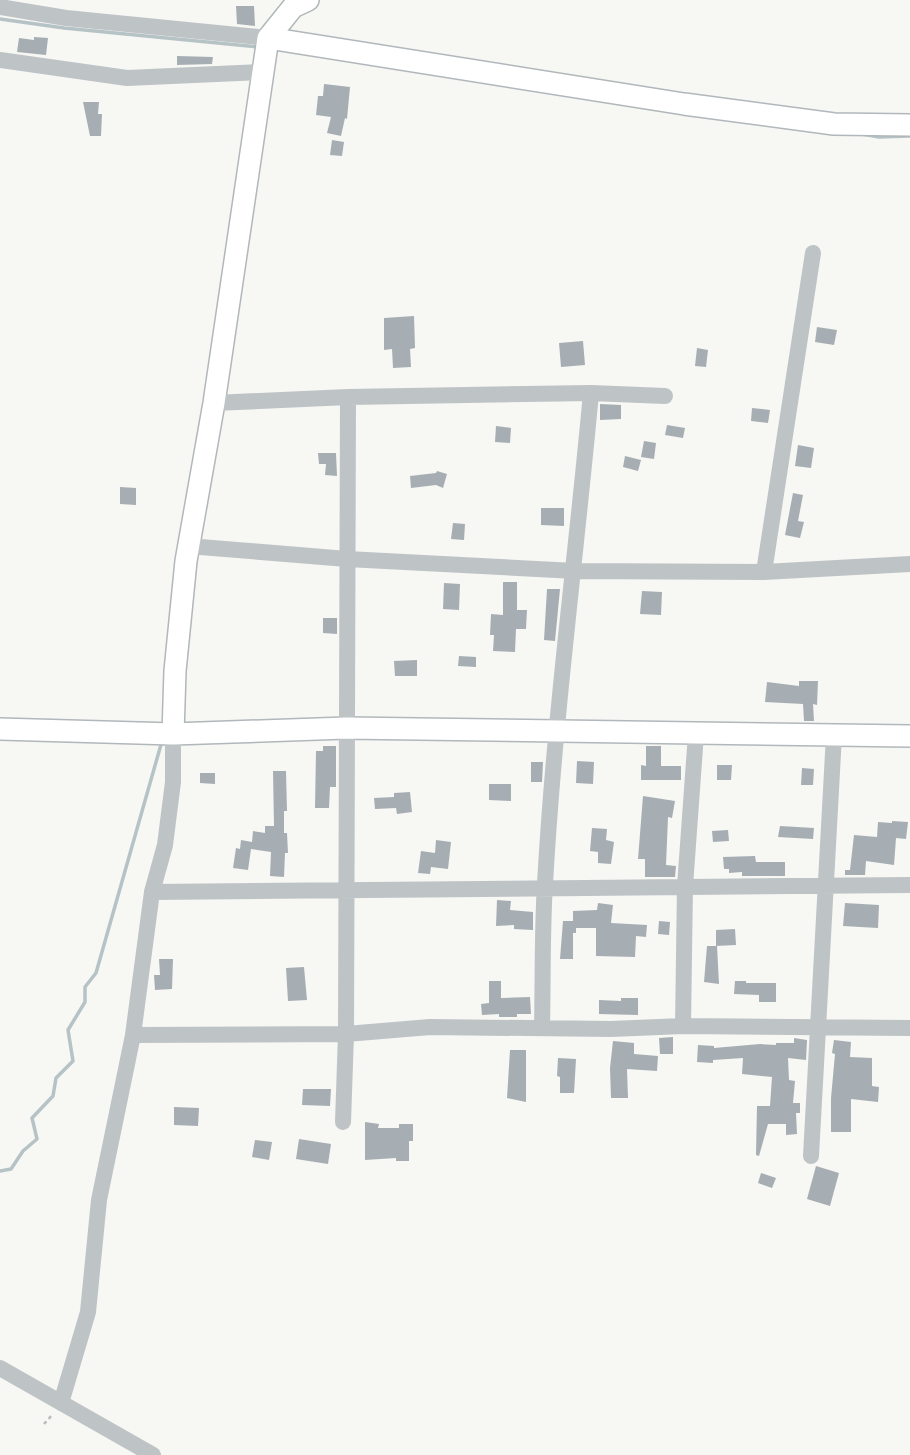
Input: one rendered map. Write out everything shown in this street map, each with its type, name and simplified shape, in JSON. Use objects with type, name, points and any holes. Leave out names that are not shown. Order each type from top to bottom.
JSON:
[{"type":"street","points":[[61,1403],[88,1312],[99,1200],[133,1035],[152,892],[165,845],[173,782],[175,671],[188,547],[214,403],[266,51],[293,7],[308,0]]},
{"type":"street","points":[[0,7],[266,51],[834,124],[910,125]]},
{"type":"street","points":[[0,60],[127,78],[266,51]]},
{"type":"street","points":[[764,572],[813,254]]},
{"type":"street","points":[[214,403],[348,397],[591,393],[665,396]]},
{"type":"street","points":[[542,1028],[544,887],[556,731],[575,571],[591,393]]},
{"type":"street","points":[[343,1122],[346,1034],[348,397]]},
{"type":"street","points":[[188,547],[347,559],[575,571],[764,572],[910,564]]},
{"type":"street","points":[[0,729],[173,734],[346,728],[910,736]]},
{"type":"street","points":[[683,1026],[685,886],[696,734]]},
{"type":"street","points":[[811,1156],[834,735]]},
{"type":"street","points":[[152,892],[910,885]]},
{"type":"street","points":[[133,1035],[346,1034],[430,1027],[910,1028]]},
{"type":"street","points":[[0,1368],[153,1455]]},
{"type":"building","points":[[236,6],[254,6],[255,26],[237,24]]},
{"type":"building","points":[[34,37],[48,38],[46,55],[17,52],[19,38],[34,40]]},
{"type":"building","points":[[177,56],[213,57],[212,64],[177,65]]},
{"type":"building","points":[[324,84],[350,87],[347,119],[345,118],[341,136],[327,133],[331,117],[316,115],[318,96],[323,96]]},
{"type":"building","points":[[83,102],[99,102],[98,114],[102,114],[101,136],[90,136]]},
{"type":"building","points":[[332,140],[344,142],[342,156],[330,155]]},
{"type":"building","points":[[414,316],[415,348],[410,349],[411,367],[393,368],[392,349],[384,350],[384,318]]},
{"type":"building","points":[[817,327],[837,330],[834,345],[815,342]]},
{"type":"building","points":[[583,341],[585,365],[561,367],[559,343]]},
{"type":"building","points":[[697,348],[708,350],[706,367],[695,366]]},
{"type":"building","points":[[600,404],[621,405],[621,419],[600,420]]},
{"type":"building","points":[[752,408],[770,410],[768,423],[751,421]]},
{"type":"building","points":[[667,425],[685,428],[683,438],[665,435]]},
{"type":"building","points":[[496,426],[511,428],[510,443],[495,442]]},
{"type":"building","points":[[644,441],[656,443],[654,459],[641,457]]},
{"type":"building","points":[[798,445],[814,448],[811,468],[795,466]]},
{"type":"building","points":[[318,453],[336,453],[337,476],[325,475],[326,464],[319,464]]},
{"type":"building","points":[[625,456],[641,460],[638,471],[623,467]]},
{"type":"building","points":[[437,471],[447,474],[443,488],[436,485],[411,488],[410,476]]},
{"type":"building","points":[[120,487],[136,488],[136,505],[120,504]]},
{"type":"building","points":[[793,493],[803,495],[798,521],[804,522],[800,538],[785,535]]},
{"type":"building","points":[[541,508],[564,508],[564,526],[541,525]]},
{"type":"building","points":[[453,523],[465,524],[464,540],[451,539]]},
{"type":"building","points":[[503,582],[517,582],[517,610],[527,610],[526,629],[516,629],[515,652],[493,651],[494,635],[490,635],[491,614],[503,615]]},
{"type":"building","points":[[444,583],[460,584],[459,610],[443,609]]},
{"type":"building","points":[[547,589],[560,589],[555,641],[544,640]]},
{"type":"building","points":[[642,591],[662,592],[661,615],[640,614]]},
{"type":"building","points":[[323,618],[337,618],[337,634],[323,633]]},
{"type":"building","points":[[459,656],[476,657],[476,667],[458,666]]},
{"type":"building","points":[[417,660],[417,676],[395,676],[394,661]]},
{"type":"building","points":[[799,681],[818,681],[817,705],[813,704],[814,721],[804,721],[803,704],[765,702],[767,682],[799,686]]},
{"type":"building","points":[[323,746],[336,746],[336,787],[330,787],[329,808],[315,808],[316,751],[323,751]]},
{"type":"building","points":[[646,746],[661,746],[661,766],[681,766],[681,780],[641,780],[641,765],[646,766]]},
{"type":"building","points":[[577,761],[594,762],[593,784],[576,783]]},
{"type":"building","points":[[531,762],[543,762],[542,782],[531,782]]},
{"type":"building","points":[[717,765],[732,765],[731,780],[717,780]]},
{"type":"building","points":[[802,768],[814,769],[813,785],[801,785]]},
{"type":"building","points":[[273,771],[286,771],[287,811],[284,811],[284,833],[287,833],[288,853],[285,853],[284,877],[270,876],[271,852],[251,849],[248,870],[233,868],[236,848],[240,849],[241,840],[252,842],[253,831],[265,833],[265,826],[274,826]]},
{"type":"building","points":[[200,773],[215,773],[215,784],[200,783]]},
{"type":"building","points":[[489,784],[511,784],[511,801],[489,800]]},
{"type":"building","points":[[410,792],[412,812],[397,814],[396,808],[375,809],[374,798],[394,797],[394,793]]},
{"type":"building","points":[[643,796],[675,801],[672,818],[668,817],[666,865],[676,866],[675,877],[645,877],[645,859],[638,859]]},
{"type":"building","points":[[878,822],[908,822],[906,839],[896,838],[894,865],[866,861],[865,875],[845,875],[845,870],[850,870],[854,835],[877,837]]},
{"type":"building","points":[[780,826],[814,828],[813,839],[778,837]]},
{"type":"building","points":[[592,828],[607,829],[606,840],[614,842],[611,864],[598,863],[598,852],[590,851]]},
{"type":"building","points":[[728,830],[729,841],[713,842],[712,831]]},
{"type":"building","points":[[436,840],[451,842],[448,869],[431,867],[430,874],[418,873],[421,851],[435,853]]},
{"type":"building","points":[[755,856],[756,862],[785,862],[785,876],[742,876],[742,872],[729,873],[729,869],[724,869],[723,857]]},
{"type":"building","points":[[497,900],[511,901],[510,910],[533,912],[533,930],[514,929],[514,925],[496,926]]},
{"type":"building","points":[[598,903],[613,905],[611,923],[647,925],[646,937],[636,936],[635,957],[596,956],[596,928],[576,928],[576,933],[573,933],[573,959],[560,959],[563,921],[573,921],[573,911],[597,910]]},
{"type":"building","points":[[845,903],[879,905],[878,928],[843,926]]},
{"type":"building","points":[[659,921],[670,922],[669,935],[658,934]]},
{"type":"building","points":[[735,929],[736,945],[716,946],[716,930]]},
{"type":"building","points":[[707,946],[717,946],[719,984],[704,982]]},
{"type":"building","points":[[159,959],[173,959],[172,989],[155,990],[154,975],[160,975]]},
{"type":"building","points":[[304,967],[307,1000],[288,1001],[286,968]]},
{"type":"building","points":[[489,981],[501,981],[501,998],[530,997],[531,1014],[517,1014],[517,1017],[482,1015],[481,1004],[489,1003]]},
{"type":"building","points":[[735,981],[776,983],[776,1002],[759,1002],[759,995],[734,994]]},
{"type":"building","points":[[621,998],[638,998],[638,1015],[599,1014],[599,1000],[621,1001]]},
{"type":"building","points":[[673,1037],[673,1054],[660,1054],[659,1038]]},
{"type":"building","points":[[794,1038],[807,1040],[806,1060],[788,1058],[789,1080],[795,1081],[793,1103],[800,1103],[800,1113],[796,1113],[797,1134],[786,1135],[786,1124],[768,1124],[759,1156],[756,1155],[757,1106],[770,1106],[772,1077],[742,1074],[743,1058],[713,1060],[713,1063],[697,1062],[698,1045],[714,1048],[776,1045],[794,1043]]},
{"type":"building","points":[[834,1040],[851,1042],[850,1057],[872,1058],[872,1086],[879,1087],[878,1102],[851,1099],[851,1132],[831,1132]]},
{"type":"building","points":[[613,1041],[634,1043],[634,1054],[658,1056],[657,1071],[627,1069],[628,1098],[611,1098]]},
{"type":"building","points":[[510,1050],[526,1050],[526,1102],[507,1098]]},
{"type":"building","points":[[558,1058],[576,1059],[574,1093],[560,1093]]},
{"type":"building","points":[[303,1089],[331,1089],[330,1106],[302,1105]]},
{"type":"building","points":[[174,1107],[199,1108],[198,1126],[174,1125]]},
{"type":"building","points":[[365,1122],[379,1124],[378,1128],[399,1128],[399,1124],[413,1124],[413,1141],[409,1141],[409,1161],[396,1161],[396,1158],[365,1160]]},
{"type":"building","points":[[299,1139],[331,1144],[328,1164],[296,1159]]},
{"type":"building","points":[[255,1140],[272,1142],[269,1160],[252,1157]]},
{"type":"building","points":[[816,1166],[839,1173],[830,1206],[807,1199]]},
{"type":"building","points":[[761,1173],[776,1178],[772,1188],[758,1183]]},
{"type":"waterway","points":[[0,19],[259,47]]},
{"type":"waterway","points":[[862,134],[879,137],[910,136]]},
{"type":"waterway","points":[[0,1171],[11,1169],[23,1151],[37,1139],[32,1118],[53,1096],[56,1078],[73,1061],[68,1030],[85,1002],[85,987],[96,973],[162,741]]}]
